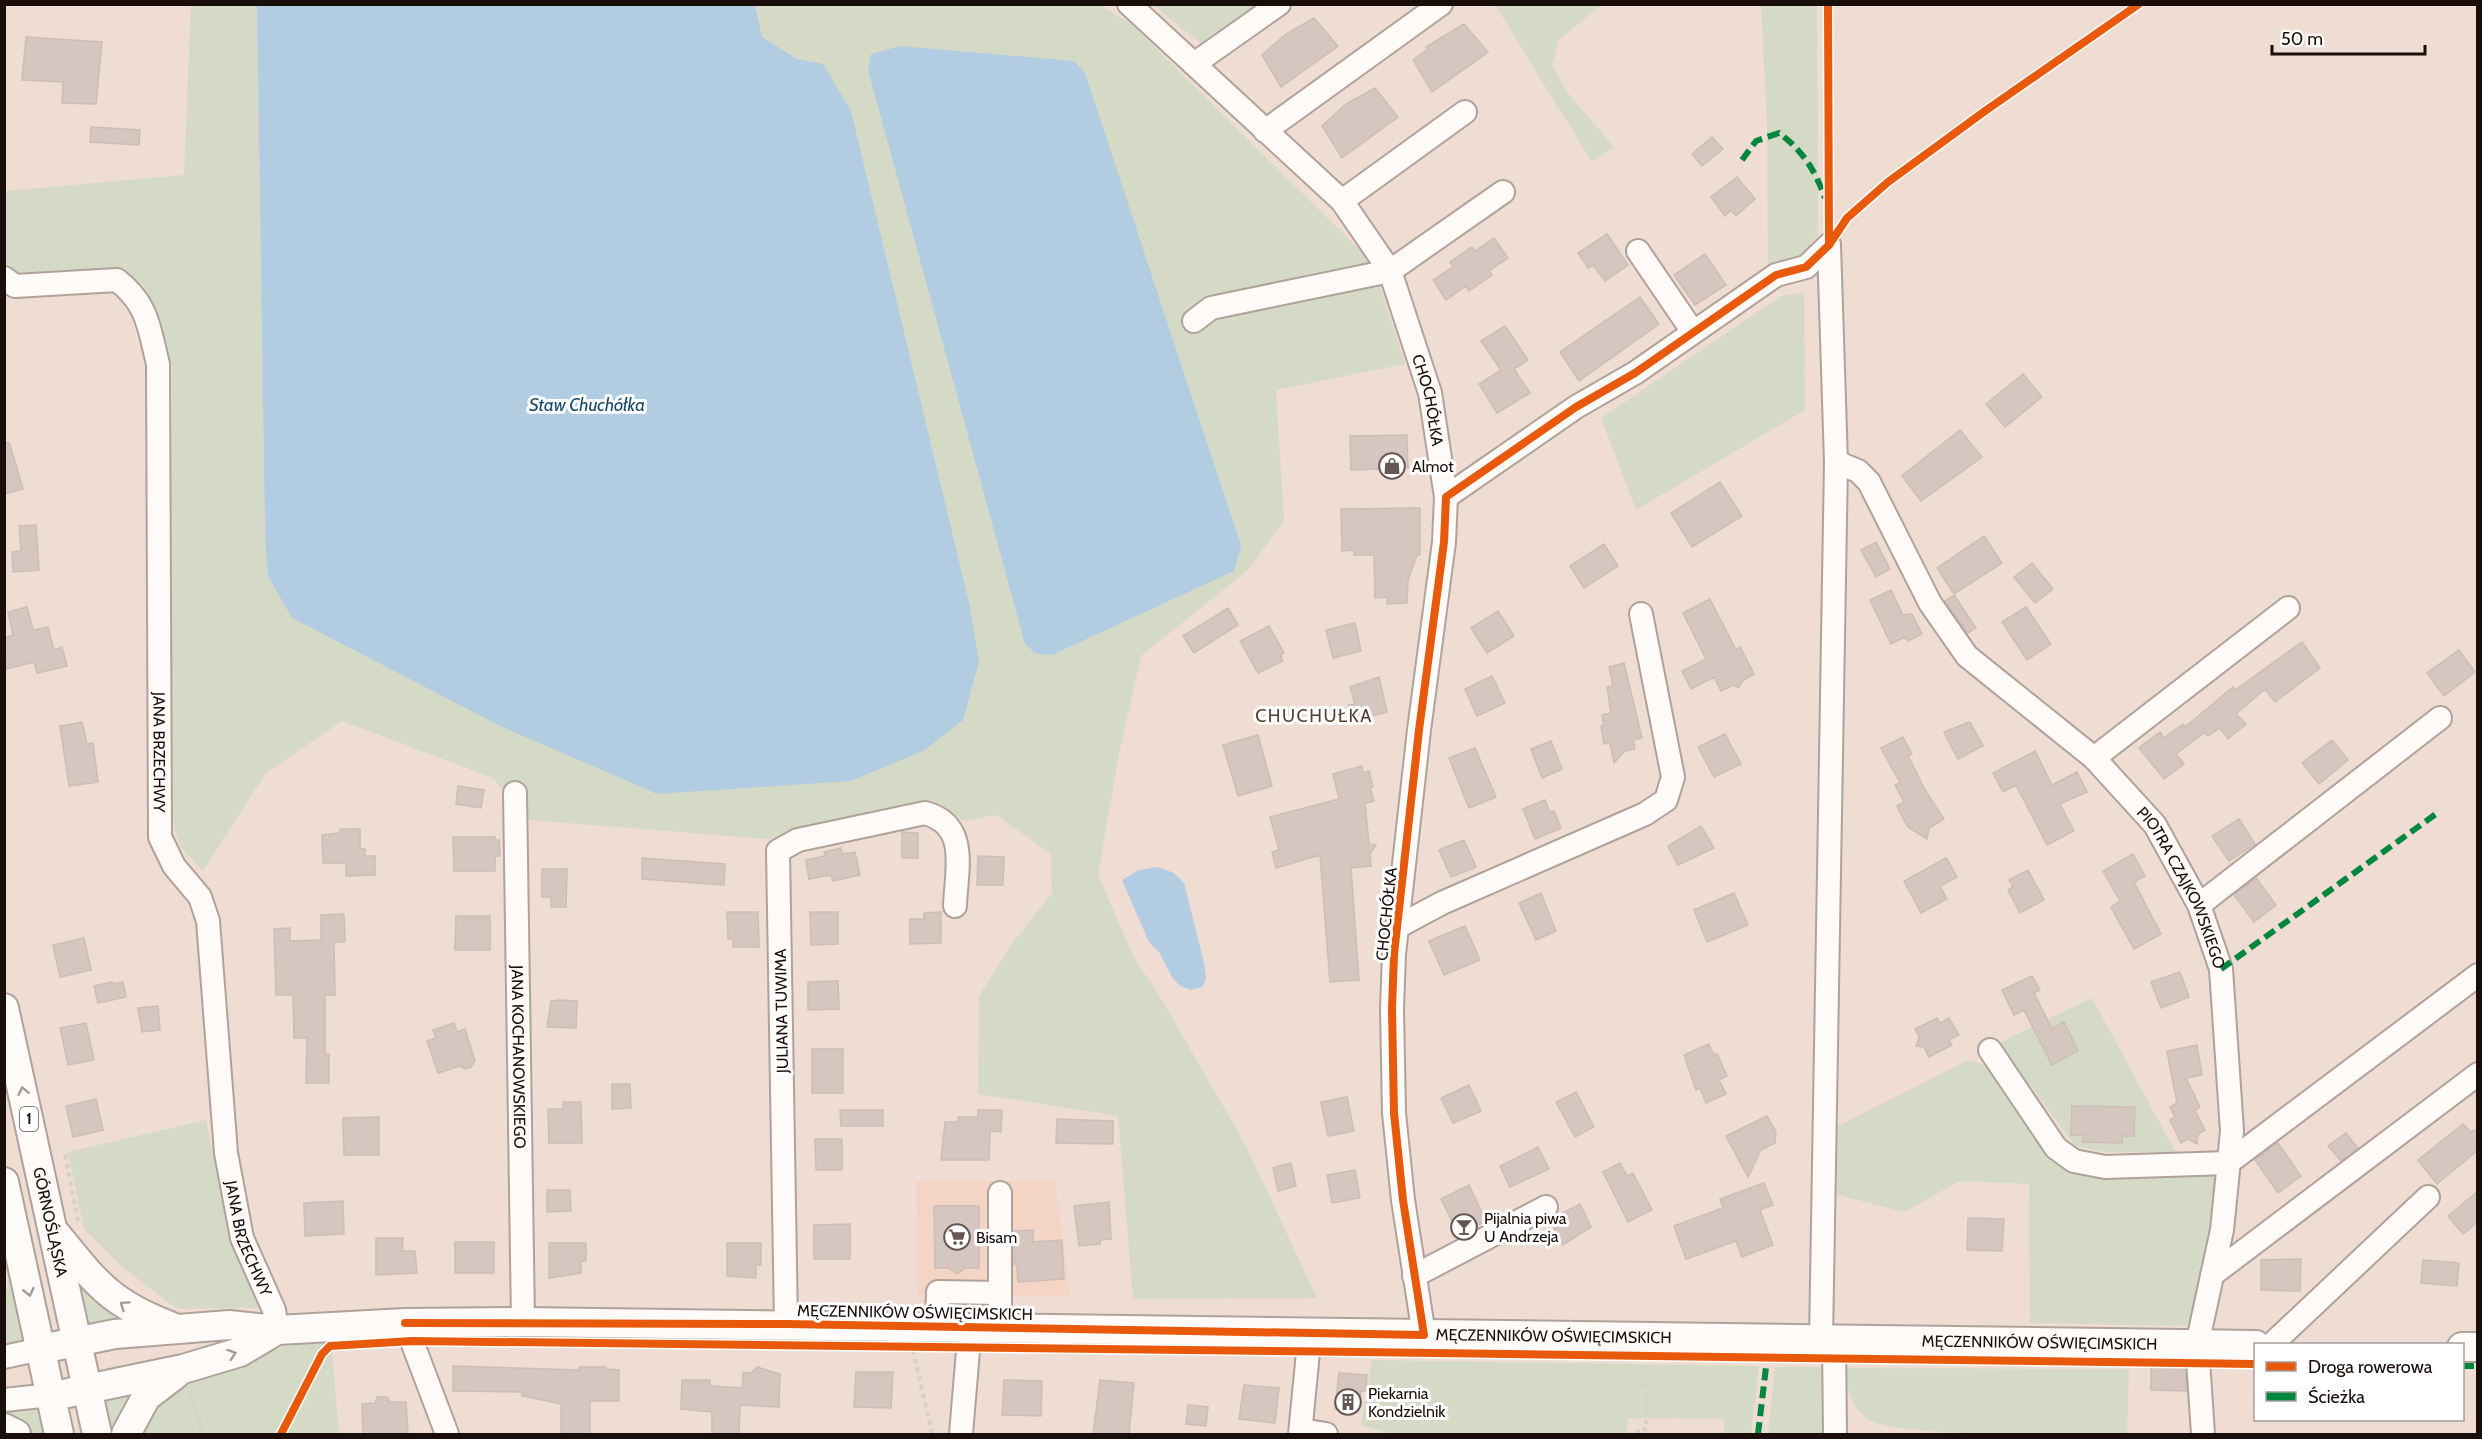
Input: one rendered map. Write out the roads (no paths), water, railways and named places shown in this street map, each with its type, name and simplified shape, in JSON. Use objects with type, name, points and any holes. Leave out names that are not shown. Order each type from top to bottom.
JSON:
[{"type":"main road","name":"GÓRNOŚLĄSKA","points":[[4,1008],[66,1231],[77,1341],[97,1434]]},
{"type":"main road","points":[[4,1182],[59,1434]]},
{"type":"main road","points":[[66,1231],[104,1291],[134,1312],[177,1329]]},
{"type":"main road","points":[[4,1263],[16,1235]]},
{"type":"main road","name":"MĘCZENNIKÓW OŚWIĘCIMSKICH","points":[[41,1349],[115,1334],[229,1325],[277,1330],[405,1323],[523,1322],[2254,1345]]},
{"type":"main road","name":"MĘCZENNIKÓW OŚWIĘCIMSKICH","points":[[51,1395],[185,1378],[240,1352],[277,1330]]},
{"type":"main road","points":[[126,1434],[146,1397],[185,1378]]},
{"type":"main road","points":[[4,1428],[16,1434]]},
{"type":"street","name":"CHOCHÓŁKA","points":[[1129,4],[1342,201],[1390,270],[1430,393],[1446,497],[1444,542],[1419,730],[1399,926],[1394,954],[1392,1009],[1394,1113],[1402,1200],[1424,1335]]},
{"type":"street","points":[[1194,64],[1279,4]]},
{"type":"street","points":[[1265,130],[1441,4]]},
{"type":"street","points":[[1342,201],[1465,112]]},
{"type":"street","points":[[1194,321],[1211,308],[1390,270],[1503,192]]},
{"type":"street","points":[[1446,497],[1576,407],[1635,373],[1776,275],[1806,267],[1828,245],[1836,462],[1827,1340],[1835,1434]]},
{"type":"street","points":[[1638,251],[1693,332]]},
{"type":"street","name":"JANA BRZECHWY","points":[[4,278],[15,286],[117,280],[134,294],[146,314],[158,364],[160,837],[174,866],[200,897],[208,921],[226,1153],[242,1238],[274,1310],[277,1330]]},
{"type":"street","name":"PIOTRA CZAJKOWSKIEGO","points":[[1836,462],[1858,471],[1869,482],[1930,603],[1967,656],[2094,758],[2155,825],[2199,905],[2221,969],[2232,1131],[2222,1230],[2197,1345],[2203,1434]]},
{"type":"street","points":[[2094,758],[2288,608]]},
{"type":"street","points":[[1399,926],[1442,903],[1645,814],[1666,800],[1672,777],[1641,614]]},
{"type":"street","points":[[2199,905],[2440,718]]},
{"type":"street","name":"JANA KOCHANOWSKIEGO","points":[[515,793],[523,1322]]},
{"type":"street","name":"JULIANA TUWIMA","points":[[786,1324],[778,851],[798,840],[925,813],[936,816],[954,833],[957,844],[955,906]]},
{"type":"street","points":[[1989,1050],[2056,1148],[2074,1161],[2105,1167],[2228,1163],[2478,975]]},
{"type":"street","points":[[2212,1275],[2478,1074]]},
{"type":"street","points":[[1000,1193],[1000,1327]]},
{"type":"street","points":[[2273,1343],[2428,1197]]},
{"type":"street","points":[[1414,1276],[1546,1207]]},
{"type":"street","points":[[937,1326],[938,1292],[1000,1293]]},
{"type":"street","points":[[405,1323],[447,1434]]},
{"type":"street","points":[[961,1434],[970,1327]]},
{"type":"street","points":[[1310,1332],[1301,1432],[1326,1434]]},
{"type":"street","name":"MĘCZENNIKÓW OŚWIĘCIMSKICH","points":[[4,1357],[41,1349]]},
{"type":"street","name":"MĘCZENNIKÓW OŚWIĘCIMSKICH","points":[[4,1400],[51,1395]]},
{"type":"water","name":"Staw Chuchółka","points":[[257,5],[755,5],[762,37],[797,59],[823,64],[851,111],[970,607],[979,662],[963,720],[925,750],[851,781],[657,794],[500,726],[292,618],[268,576],[265,535]]},
{"type":"water","points":[[900,46],[1074,61],[1085,73],[1241,546],[1234,571],[1052,655],[1035,653],[1025,644],[868,70],[871,54]]},
{"type":"water","points":[[1158,867],[1174,873],[1184,883],[1204,963],[1206,978],[1202,987],[1191,990],[1180,986],[1172,977],[1159,952],[1149,942],[1122,880],[1139,870]]},
{"type":"place","name":"Almot","points":[[1392,466]]},
{"type":"place","name":"Pijalnia piwa U Andrzeja","points":[[1464,1227]]},
{"type":"place","name":"Bisam","points":[[957,1237]]},
{"type":"place","name":"Piekarnia Kondzielnik","points":[[1348,1402]]},
{"type":"district","name":"CHUCHUŁKA","points":[[1314,716]]}]
